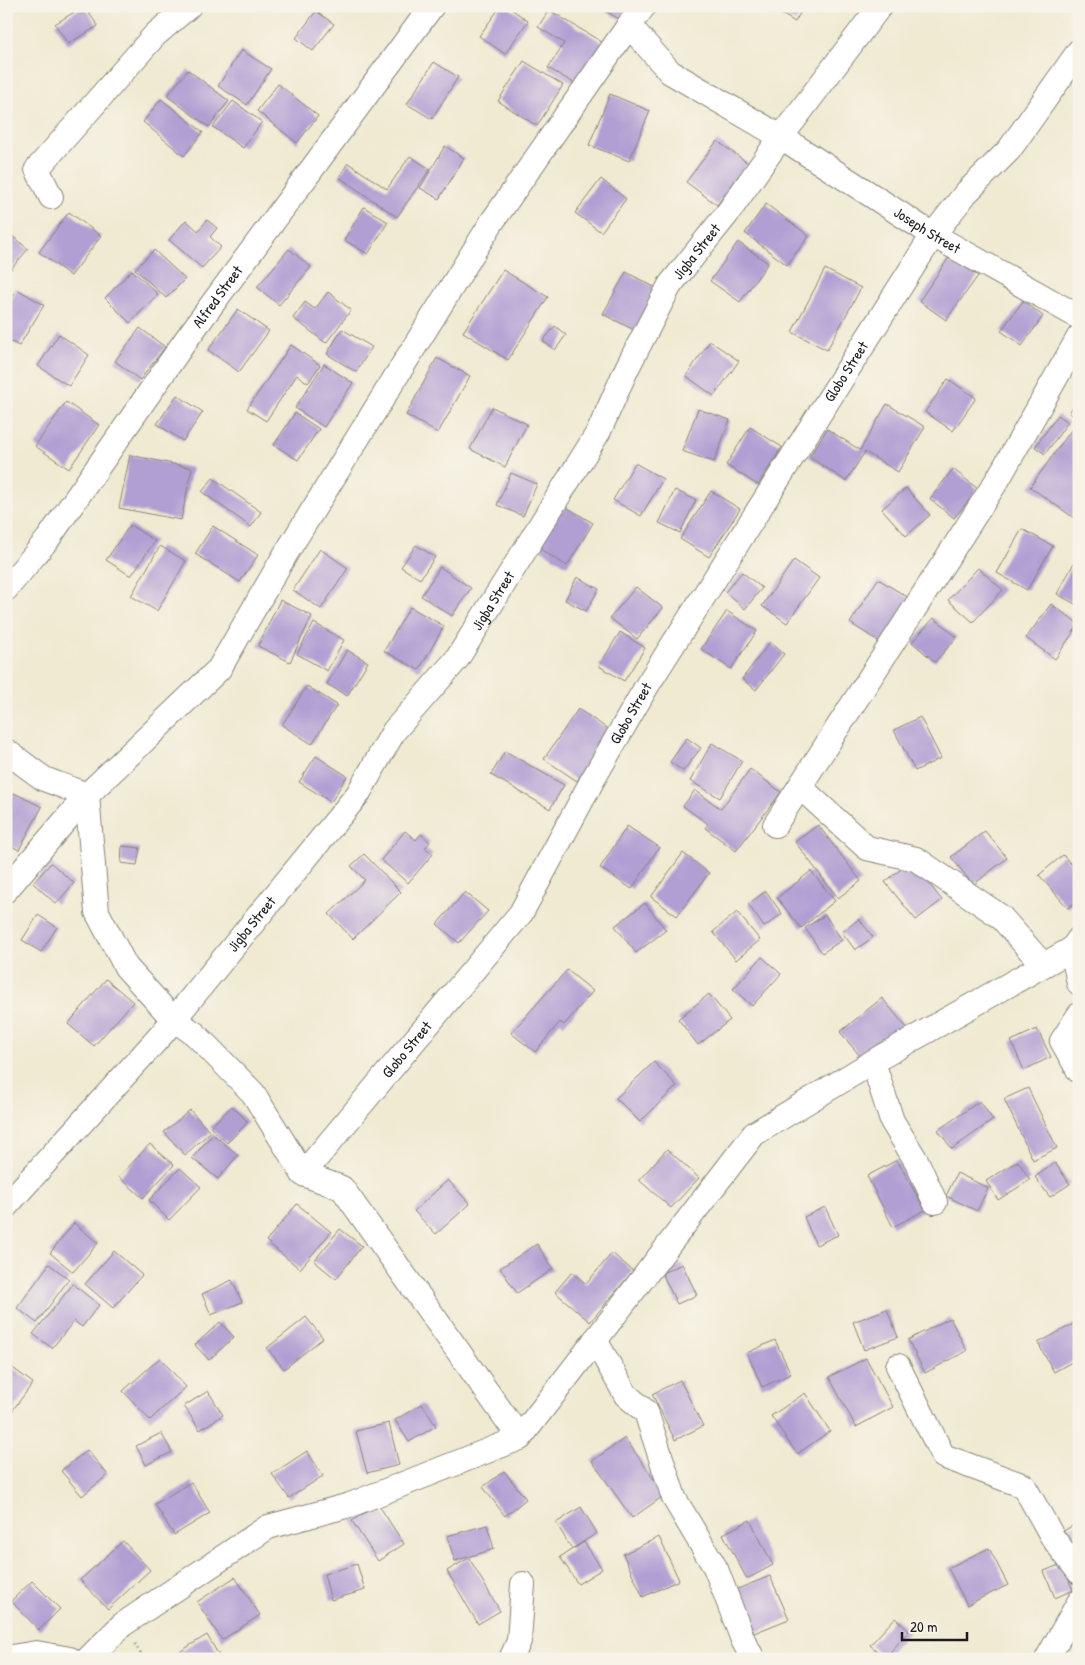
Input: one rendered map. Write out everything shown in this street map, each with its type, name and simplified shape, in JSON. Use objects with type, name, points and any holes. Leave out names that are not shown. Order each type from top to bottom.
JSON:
[{"type":"street","points":[[51,197],[36,168],[155,35],[189,6]]},
{"type":"street","name":"Alfred Street","points":[[6,590],[48,539],[188,337],[432,6]]},
{"type":"street","points":[[6,890],[87,795],[220,669],[285,555],[492,222],[644,6]]},
{"type":"street","name":"Jigba Street","points":[[6,1206],[167,1027],[358,794],[394,731],[457,659],[599,431],[627,368],[670,285],[727,214],[781,138],[880,6]]},
{"type":"street","name":"Joseph Street","points":[[629,25],[670,72],[781,138],[934,235],[1079,317]]},
{"type":"street","name":"Globo Street","points":[[303,1174],[521,913],[592,781],[648,684],[934,235],[966,193],[1009,150],[1079,52]]},
{"type":"street","points":[[775,825],[998,479],[1079,337]]},
{"type":"street","points":[[6,751],[44,779],[87,795]]},
{"type":"street","points":[[800,787],[866,848],[916,859],[1001,917],[1043,965]]},
{"type":"street","points":[[87,795],[97,912],[126,967],[167,1027],[195,1034],[254,1094],[303,1174],[342,1188],[520,1438]]},
{"type":"street","points":[[88,1659],[122,1625],[268,1527],[350,1505],[520,1438],[754,1134],[872,1062],[1043,965],[1075,944],[1079,983]]},
{"type":"street","points":[[1079,1015],[1062,1042],[1079,1071]]},
{"type":"street","points":[[872,1062],[892,1121],[916,1162],[935,1202]]},
{"type":"street","points":[[595,1340],[626,1395],[646,1412],[674,1498],[716,1569],[743,1640],[753,1659]]},
{"type":"street","points":[[898,1366],[943,1456],[1024,1486],[1053,1538],[1079,1572]]},
{"type":"street","points":[[510,1659],[520,1641],[523,1584]]},
{"type":"street","points":[[1047,1659],[1079,1602]]},
{"type":"street","points":[[6,1658],[36,1654],[70,1659]]},
{"type":"building","points":[[84,6],[98,26],[68,44],[55,24]]},
{"type":"building","points":[[402,6],[415,6],[411,12]]},
{"type":"building","points":[[501,6],[507,6],[528,21],[505,54],[479,36]]},
{"type":"building","points":[[596,6],[629,6],[621,20]]},
{"type":"building","points":[[768,6],[804,6],[795,22]]},
{"type":"building","points":[[549,10],[605,44],[579,86],[548,68],[564,43],[538,27]]},
{"type":"building","points":[[316,11],[334,24],[313,51],[296,38]]},
{"type":"building","points":[[241,50],[271,69],[247,105],[218,86]]},
{"type":"building","points":[[524,61],[563,85],[537,126],[498,101]]},
{"type":"building","points":[[434,62],[458,77],[432,119],[407,104]]},
{"type":"building","points":[[188,70],[229,101],[209,127],[167,96]]},
{"type":"building","points":[[278,84],[318,116],[297,143],[257,111]]},
{"type":"building","points":[[610,94],[650,111],[629,161],[589,145]]},
{"type":"building","points":[[161,99],[203,132],[184,156],[143,122]]},
{"type":"building","points":[[233,101],[262,122],[243,148],[213,127]]},
{"type":"building","points":[[717,141],[748,163],[717,205],[686,182]]},
{"type":"building","points":[[445,146],[464,158],[439,199],[420,188]]},
{"type":"building","points":[[410,156],[430,169],[397,217],[339,177],[348,163],[387,189]]},
{"type":"building","points":[[601,179],[626,199],[601,232],[575,213]]},
{"type":"building","points":[[766,204],[809,236],[787,265],[745,233]]},
{"type":"building","points":[[364,207],[388,222],[368,254],[344,240]]},
{"type":"building","points":[[69,212],[101,236],[71,276],[39,252]]},
{"type":"building","points":[[186,220],[198,231],[207,220],[217,228],[210,237],[221,247],[202,268],[169,240]]},
{"type":"building","points":[[6,231],[28,249],[6,275]]},
{"type":"building","points":[[738,242],[768,263],[740,302],[710,281]]},
{"type":"building","points":[[289,249],[311,267],[279,305],[257,287]]},
{"type":"building","points":[[154,250],[185,279],[166,298],[135,269]]},
{"type":"building","points":[[950,256],[978,276],[946,320],[919,301]]},
{"type":"building","points":[[825,269],[861,288],[827,350],[792,332]]},
{"type":"building","points":[[132,270],[158,294],[130,323],[105,298]]},
{"type":"building","points":[[503,270],[548,297],[508,360],[463,332]]},
{"type":"building","points":[[626,272],[658,289],[636,331],[603,314]]},
{"type":"building","points":[[17,289],[44,305],[19,346],[6,339],[6,308]]},
{"type":"building","points":[[328,292],[351,310],[326,343],[293,318],[305,302],[315,309]]},
{"type":"building","points":[[1023,301],[1043,316],[1022,346],[1001,331]]},
{"type":"building","points":[[238,309],[269,331],[239,372],[208,350]]},
{"type":"building","points":[[555,326],[566,335],[555,350],[543,341]]},
{"type":"building","points":[[140,328],[165,347],[140,380],[115,361]]},
{"type":"building","points":[[342,329],[372,347],[356,372],[327,354]]},
{"type":"building","points":[[59,334],[89,355],[69,386],[38,366]]},
{"type":"building","points":[[710,341],[739,361],[714,396],[686,376]]},
{"type":"building","points":[[291,345],[320,365],[308,383],[297,375],[266,421],[247,409]]},
{"type":"building","points":[[437,358],[470,376],[438,433],[406,415]]},
{"type":"building","points":[[324,364],[353,383],[324,427],[295,408]]},
{"type":"building","points":[[948,379],[976,398],[953,431],[925,412]]},
{"type":"building","points":[[177,395],[203,412],[183,441],[157,424]]},
{"type":"building","points":[[1079,397],[1079,419],[1069,413]]},
{"type":"building","points":[[66,402],[99,425],[69,469],[35,446]]},
{"type":"building","points":[[887,404],[925,427],[898,472],[865,452],[846,481],[809,457],[827,429],[860,450]]},
{"type":"building","points":[[492,407],[527,424],[505,467],[470,449]]},
{"type":"building","points":[[698,409],[730,420],[714,462],[682,451]]},
{"type":"building","points":[[295,413],[319,429],[298,460],[274,445]]},
{"type":"building","points":[[1058,415],[1068,422],[1045,454],[1035,447]]},
{"type":"building","points":[[750,427],[782,447],[758,485],[726,465]]},
{"type":"building","points":[[1072,429],[1079,434],[1079,517],[1077,520],[1030,487]]},
{"type":"building","points":[[130,455],[192,468],[181,520],[119,508]]},
{"type":"building","points":[[635,463],[663,479],[641,516],[613,500]]},
{"type":"building","points":[[953,469],[978,489],[954,518],[930,499]]},
{"type":"building","points":[[511,473],[537,484],[523,516],[497,505]]},
{"type":"building","points":[[213,478],[261,512],[251,527],[202,492]]},
{"type":"building","points":[[906,488],[930,515],[906,536],[882,509]]},
{"type":"building","points":[[675,490],[696,500],[680,533],[659,523]]},
{"type":"building","points":[[711,491],[740,509],[709,557],[680,539]]},
{"type":"building","points":[[563,505],[593,523],[567,566],[537,547]]},
{"type":"building","points":[[130,525],[155,541],[131,576],[106,560]]},
{"type":"building","points":[[213,526],[258,555],[240,582],[195,554]]},
{"type":"building","points":[[1022,529],[1053,546],[1027,590],[997,573]]},
{"type":"building","points":[[416,545],[435,557],[420,579],[401,567]]},
{"type":"building","points":[[160,546],[186,561],[157,611],[131,596]]},
{"type":"building","points":[[320,549],[348,568],[321,609],[293,590]]},
{"type":"building","points":[[1079,554],[1079,606],[1057,594]]},
{"type":"building","points":[[794,560],[819,578],[787,623],[762,606]]},
{"type":"building","points":[[440,567],[471,588],[452,616],[421,596]]},
{"type":"building","points":[[978,568],[1003,590],[973,622],[948,600]]},
{"type":"building","points":[[742,572],[762,588],[745,609],[725,592]]},
{"type":"building","points":[[577,577],[599,589],[586,611],[565,600]]},
{"type":"building","points":[[878,579],[912,600],[883,644],[850,623]]},
{"type":"building","points":[[636,587],[663,608],[637,639],[610,618]]},
{"type":"building","points":[[280,600],[312,616],[290,662],[258,646]]},
{"type":"building","points":[[1051,604],[1079,624],[1055,659],[1026,638]]},
{"type":"building","points":[[410,607],[444,626],[419,670],[384,651]]},
{"type":"building","points":[[727,611],[757,631],[731,669],[701,649]]},
{"type":"building","points":[[934,618],[957,637],[935,662],[912,642]]},
{"type":"building","points":[[314,623],[344,640],[327,671],[297,654]]},
{"type":"building","points":[[620,632],[645,648],[624,681],[599,666]]},
{"type":"building","points":[[770,642],[784,654],[756,690],[742,679]]},
{"type":"building","points":[[347,650],[368,662],[347,696],[327,684]]},
{"type":"building","points":[[307,686],[337,705],[312,744],[282,725]]},
{"type":"building","points":[[578,709],[611,731],[577,781],[544,759]]},
{"type":"building","points":[[920,717],[941,758],[915,771],[894,730]]},
{"type":"building","points":[[687,738],[701,748],[683,771],[670,762]]},
{"type":"building","points":[[712,743],[742,761],[720,798],[690,781]]},
{"type":"building","points":[[505,751],[564,785],[550,809],[491,775]]},
{"type":"building","points":[[316,756],[347,776],[331,802],[299,782]]},
{"type":"building","points":[[750,769],[781,792],[736,851],[705,828],[708,824],[683,806],[695,790],[721,809]]},
{"type":"building","points":[[14,793],[42,807],[19,850],[6,843],[6,808]]},
{"type":"building","points":[[818,825],[861,881],[838,898],[795,842]]},
{"type":"building","points":[[627,826],[659,847],[632,889],[600,868]]},
{"type":"building","points":[[405,831],[416,840],[421,834],[430,842],[425,848],[433,854],[408,883],[381,860]]},
{"type":"building","points":[[985,831],[1007,858],[973,885],[951,857]]},
{"type":"building","points":[[122,846],[140,848],[137,865],[121,863]]},
{"type":"building","points":[[683,853],[709,873],[677,916],[651,897]]},
{"type":"building","points":[[364,854],[401,892],[353,939],[329,914],[365,880],[351,866]]},
{"type":"building","points":[[1063,855],[1079,873],[1079,899],[1068,908],[1039,875]]},
{"type":"building","points":[[911,861],[942,900],[916,920],[885,882]]},
{"type":"building","points":[[51,863],[74,883],[56,904],[33,883]]},
{"type":"building","points":[[811,871],[835,901],[801,928],[777,898]]},
{"type":"building","points":[[766,891],[782,914],[764,927],[748,904]]},
{"type":"building","points":[[465,892],[488,911],[459,943],[437,924]]},
{"type":"building","points":[[645,903],[666,930],[636,953],[615,926]]},
{"type":"building","points":[[737,912],[760,940],[736,960],[713,932]]},
{"type":"building","points":[[38,915],[57,927],[41,952],[22,940]]},
{"type":"building","points":[[825,915],[842,940],[822,953],[805,928]]},
{"type":"building","points":[[859,919],[873,937],[855,950],[842,932]]},
{"type":"building","points":[[762,957],[781,974],[752,1006],[733,989]]},
{"type":"building","points":[[567,970],[593,991],[564,1025],[560,1022],[535,1052],[511,1033]]},
{"type":"building","points":[[106,979],[133,1002],[94,1046],[68,1024]]},
{"type":"building","points":[[709,994],[730,1020],[698,1045],[678,1019]]},
{"type":"building","points":[[882,998],[907,1028],[865,1062],[840,1032]]},
{"type":"building","points":[[1037,1029],[1051,1057],[1024,1070],[1011,1041]]},
{"type":"building","points":[[654,1062],[677,1086],[640,1122],[616,1098]]},
{"type":"building","points":[[1028,1088],[1057,1148],[1033,1160],[1004,1099]]},
{"type":"building","points":[[980,1101],[993,1120],[952,1149],[938,1130]]},
{"type":"building","points":[[232,1106],[248,1122],[227,1143],[210,1127]]},
{"type":"building","points":[[190,1110],[210,1132],[185,1155],[164,1132]]},
{"type":"building","points":[[213,1134],[238,1155],[218,1179],[192,1158]]},
{"type":"building","points":[[150,1144],[174,1165],[143,1198],[119,1177]]},
{"type":"building","points":[[667,1149],[699,1178],[671,1208],[639,1180]]},
{"type":"building","points":[[897,1160],[925,1210],[893,1227],[867,1176]]},
{"type":"building","points":[[1018,1161],[1030,1180],[998,1200],[986,1181]]},
{"type":"building","points":[[1055,1163],[1070,1184],[1050,1197],[1035,1177]]},
{"type":"building","points":[[180,1168],[201,1187],[169,1220],[149,1200]]},
{"type":"building","points":[[957,1173],[988,1188],[977,1211],[946,1196]]},
{"type":"building","points":[[448,1180],[470,1204],[436,1234],[414,1211]]},
{"type":"building","points":[[297,1204],[331,1232],[300,1269],[266,1241]]},
{"type":"building","points":[[825,1207],[838,1235],[816,1245],[804,1217]]},
{"type":"building","points":[[74,1223],[98,1243],[73,1272],[50,1253]]},
{"type":"building","points":[[340,1229],[362,1246],[336,1279],[314,1261]]},
{"type":"building","points":[[537,1244],[553,1269],[517,1293],[500,1268]]},
{"type":"building","points":[[114,1251],[142,1275],[113,1308],[85,1284]]},
{"type":"building","points":[[612,1253],[633,1271],[590,1322],[555,1292],[572,1272],[586,1284]]},
{"type":"building","points":[[49,1264],[69,1279],[37,1323],[17,1308]]},
{"type":"building","points":[[682,1264],[697,1295],[677,1304],[662,1273]]},
{"type":"building","points":[[232,1280],[242,1302],[211,1315],[202,1294]]},
{"type":"building","points":[[73,1284],[99,1305],[82,1327],[74,1321],[52,1348],[33,1334]]},
{"type":"building","points":[[887,1309],[898,1337],[864,1350],[853,1322]]},
{"type":"building","points":[[306,1317],[323,1338],[284,1369],[267,1348]]},
{"type":"building","points":[[950,1318],[967,1351],[925,1373],[908,1340]]},
{"type":"building","points":[[1079,1321],[1079,1358],[1054,1372],[1038,1343]]},
{"type":"building","points":[[220,1322],[234,1337],[209,1360],[195,1345]]},
{"type":"building","points":[[775,1340],[791,1374],[762,1387],[747,1353]]},
{"type":"building","points":[[160,1358],[186,1387],[150,1420],[123,1391]]},
{"type":"building","points":[[866,1358],[893,1407],[856,1427],[829,1377]]},
{"type":"building","points":[[6,1363],[33,1383],[6,1419]]},
{"type":"building","points":[[680,1380],[703,1426],[675,1440],[652,1394]]},
{"type":"building","points":[[208,1391],[223,1415],[200,1430],[184,1406]]},
{"type":"building","points":[[805,1393],[830,1431],[797,1454],[771,1416]]},
{"type":"building","points":[[422,1404],[436,1426],[409,1442],[395,1420]]},
{"type":"building","points":[[389,1423],[399,1465],[367,1473],[356,1431]]},
{"type":"building","points":[[161,1433],[172,1452],[146,1465],[136,1446]]},
{"type":"building","points":[[625,1438],[665,1495],[632,1518],[592,1461]]},
{"type":"building","points":[[87,1450],[108,1475],[82,1496],[61,1471]]},
{"type":"building","points":[[307,1451],[323,1476],[289,1498],[272,1474]]},
{"type":"building","points":[[504,1471],[526,1499],[505,1516],[483,1487]]},
{"type":"building","points":[[191,1482],[210,1513],[174,1535],[155,1504]]},
{"type":"building","points":[[378,1504],[404,1544],[378,1561],[352,1521]]},
{"type":"building","points":[[581,1507],[597,1533],[572,1549],[556,1523]]},
{"type":"building","points":[[750,1520],[773,1565],[747,1579],[723,1534]]},
{"type":"building","points":[[1079,1522],[1079,1562],[1060,1533]]},
{"type":"building","points":[[487,1525],[494,1549],[455,1561],[447,1536]]},
{"type":"building","points":[[659,1537],[679,1580],[643,1597],[623,1554]]},
{"type":"building","points":[[123,1541],[150,1570],[108,1609],[80,1580]]},
{"type":"building","points":[[584,1542],[602,1569],[578,1584],[560,1557]]},
{"type":"building","points":[[989,1548],[1008,1585],[967,1605],[948,1568]]},
{"type":"building","points":[[469,1558],[500,1611],[478,1624],[447,1571]]},
{"type":"building","points":[[357,1564],[365,1590],[331,1600],[324,1574]]},
{"type":"building","points":[[1062,1564],[1073,1590],[1055,1598],[1044,1571]]},
{"type":"building","points":[[770,1576],[789,1619],[754,1633],[735,1590]]},
{"type":"building","points":[[235,1577],[260,1615],[222,1640],[197,1602]]},
{"type":"building","points":[[32,1581],[60,1609],[39,1630],[11,1601]]},
{"type":"building","points":[[895,1618],[909,1631],[885,1658],[870,1645]]},
{"type":"building","points":[[207,1635],[221,1659],[168,1659]]}]
